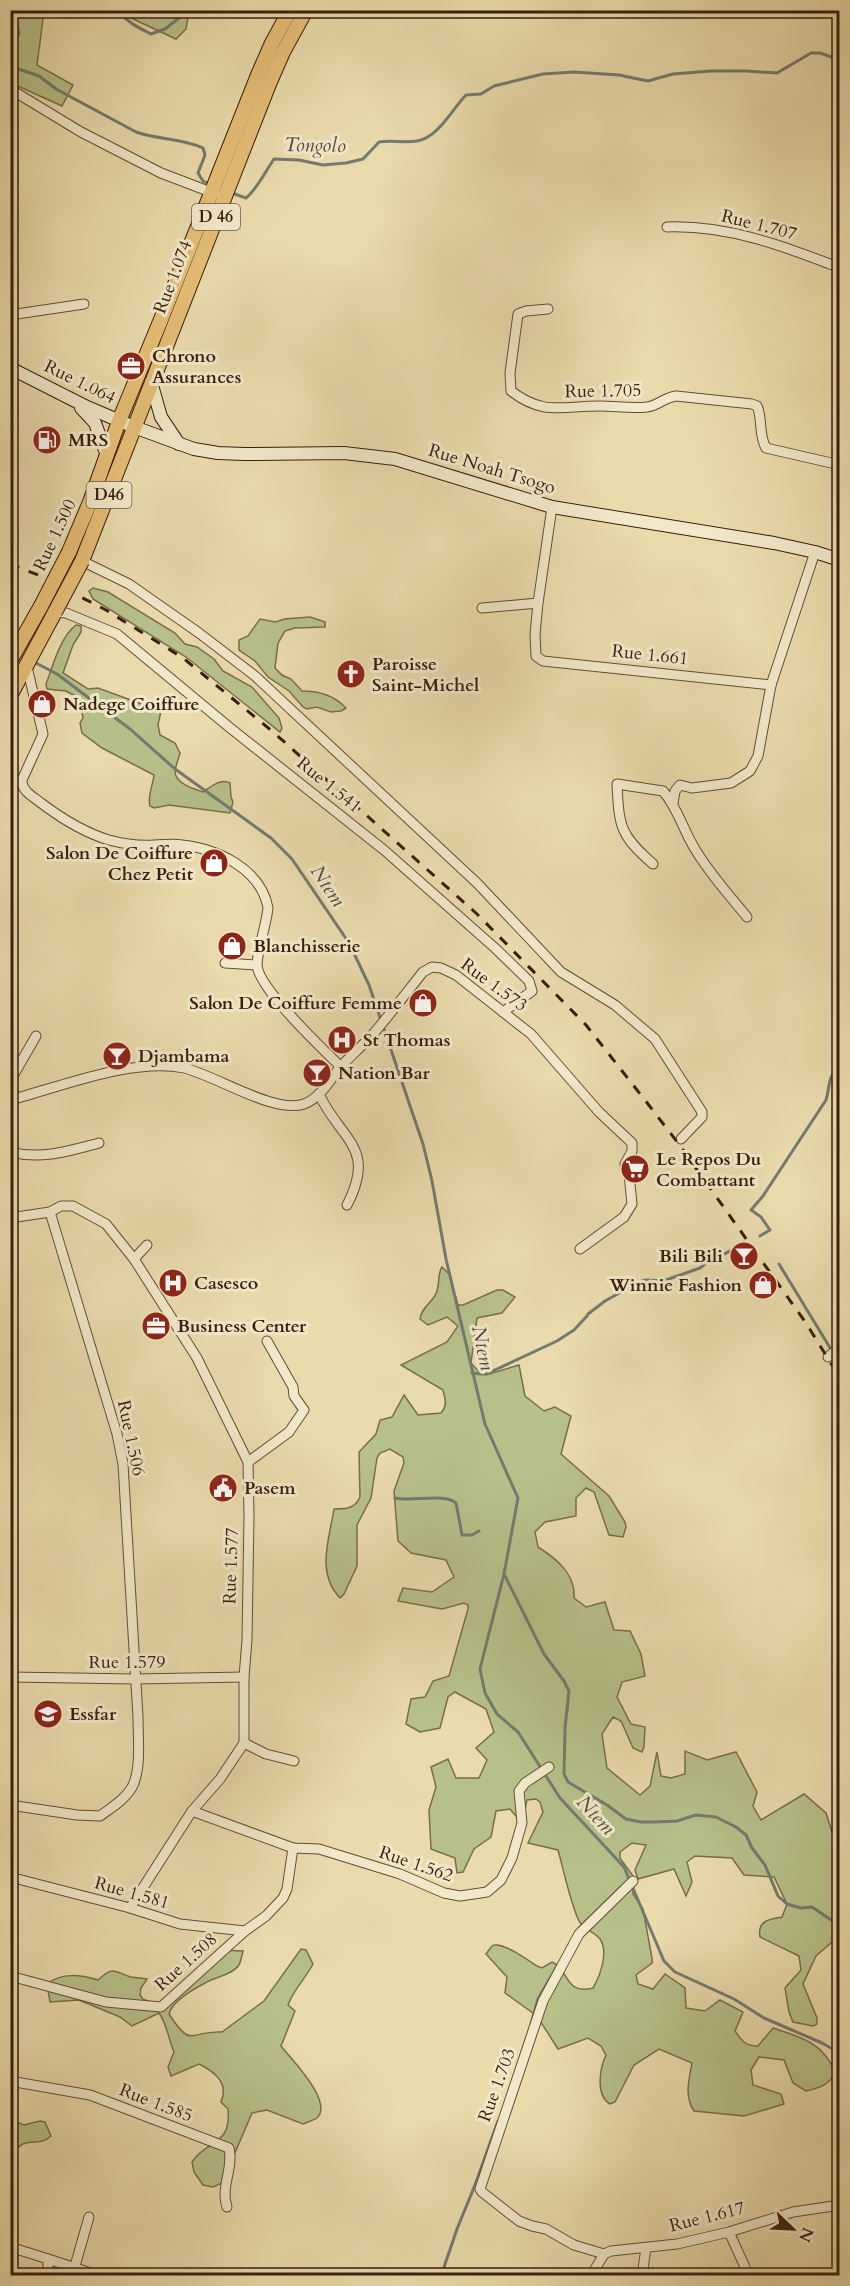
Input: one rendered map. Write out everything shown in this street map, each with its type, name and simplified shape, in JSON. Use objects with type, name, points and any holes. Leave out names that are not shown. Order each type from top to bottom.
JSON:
[{"type":"main road","name":"Rue 1.074","points":[[218,194],[258,75],[290,10]]},
{"type":"main road","name":"Rue 1.074","points":[[106,453],[118,421],[175,302],[218,194],[283,52],[306,10]]},
{"type":"main road","name":"Rue 1.074","points":[[82,561],[151,382],[175,302]]},
{"type":"main road","name":"Rue 1.064","points":[[10,368],[134,427]]},
{"type":"main road","points":[[151,382],[161,417],[179,445]]},
{"type":"main road","points":[[66,396],[80,406],[95,423],[106,453]]},
{"type":"main road","name":"Rue Noah Tsogo","points":[[134,427],[179,445],[218,453],[344,453],[396,459],[552,507],[815,552],[840,560]]},
{"type":"main road","name":"Rue 1.500","points":[[10,661],[15,645],[41,606],[69,552],[90,502],[106,453]]},
{"type":"main road","name":"D46","points":[[10,696],[82,561]]},
{"type":"street","points":[[10,89],[81,132],[161,173],[218,194]]},
{"type":"street","name":"Rue 1.707","points":[[667,227],[693,226],[771,241],[840,268]]},
{"type":"street","points":[[10,315],[84,304]]},
{"type":"street","name":"Rue 1.705","points":[[548,309],[526,310],[518,314],[510,373],[511,391],[526,402],[546,408],[647,407],[666,397],[676,396],[752,404],[759,409],[760,430],[766,448],[840,465]]},
{"type":"street","name":"Rue 1.661","points":[[552,507],[538,603],[536,656],[543,661],[771,685]]},
{"type":"street","points":[[673,803],[675,791],[680,785],[692,788],[731,783],[750,771],[758,756],[771,685],[815,552]]},
{"type":"street","points":[[82,561],[129,584],[240,663],[477,884],[561,972],[615,1005],[655,1039],[702,1112],[699,1122],[681,1139]]},
{"type":"street","points":[[482,608],[538,603]]},
{"type":"street","name":"Rue 1.541","points":[[55,612],[66,613],[117,634],[228,727],[384,850],[495,948],[529,981],[532,991],[503,1012]]},
{"type":"street","points":[[27,667],[43,734],[21,780],[23,788],[58,816],[107,840],[134,845],[191,846],[240,864],[259,886],[267,900],[268,908],[257,965],[262,978],[282,1006],[341,1067]]},
{"type":"street","points":[[653,864],[627,839],[618,808],[616,784],[663,791],[673,803],[681,825],[695,850],[747,917]]},
{"type":"street","points":[[225,963],[257,965]]},
{"type":"street","name":"Rue 1.573","points":[[10,1100],[105,1074],[160,1065],[184,1068],[279,1105],[296,1106],[307,1103],[319,1094],[374,1033],[423,972],[432,967],[441,968],[456,975],[531,1034],[598,1112],[632,1143],[632,1151],[626,1164],[632,1204],[624,1216],[580,1249]]},
{"type":"street","points":[[10,1100],[13,1076],[36,1036]]},
{"type":"street","points":[[319,1094],[326,1110],[354,1146],[360,1165],[354,1191],[347,1205]]},
{"type":"street","points":[[10,1152],[25,1156],[47,1156],[99,1143]]},
{"type":"street","name":"Rue 1.577","points":[[10,1218],[50,1212],[60,1206],[73,1206],[106,1224],[134,1258],[198,1358],[248,1462],[244,1743]]},
{"type":"street","name":"Rue 1.506","points":[[10,1805],[100,1816],[122,1800],[134,1784],[138,1758],[123,1464],[117,1434],[50,1212]]},
{"type":"street","points":[[134,1258],[147,1245]]},
{"type":"street","points":[[248,1462],[289,1432],[304,1410],[294,1396],[293,1388],[267,1341]]},
{"type":"street","points":[[828,1358],[840,1347]]},
{"type":"street","points":[[10,1633],[12,1677]]},
{"type":"street","name":"Rue 1.579","points":[[12,1677],[135,1679],[244,1677]]},
{"type":"street","points":[[130,1908],[192,1811],[220,1779],[244,1743],[266,1754],[294,1761]]},
{"type":"street","name":"Rue 1.562","points":[[192,1811],[293,1848],[319,1849],[400,1874],[444,1893],[460,1896],[487,1892],[501,1880],[512,1858],[522,1823],[519,1791],[525,1782],[549,1767]]},
{"type":"street","name":"Rue 1.508","points":[[10,1976],[105,2002],[161,2007],[245,1931],[266,1916],[283,1898],[287,1889],[293,1848]]},
{"type":"street","name":"Rue 1.581","points":[[10,1877],[130,1908],[180,1924],[245,1931]]},
{"type":"street","name":"Rue 1.703","points":[[604,2254],[574,2244],[546,2229],[519,2221],[480,2189],[543,2001],[579,1934],[633,1881]]},
{"type":"street","name":"Rue 1.585","points":[[10,2081],[90,2095],[230,2148],[231,2159],[224,2191],[227,2207]]},
{"type":"street","name":"Rue 1.617","points":[[604,2254],[611,2251],[677,2244],[729,2232],[793,2212],[840,2205]]},
{"type":"street","points":[[75,2266],[89,2217]]},
{"type":"street","points":[[729,2232],[747,2276]]},
{"type":"street","points":[[10,2247],[75,2266],[100,2276]]},
{"type":"street","points":[[642,2276],[646,2248]]},
{"type":"street","points":[[591,2276],[604,2254]]},
{"type":"street","points":[[48,2259],[48,2276]]},
{"type":"green space","points":[[10,11],[44,11],[37,65],[73,85],[62,106],[11,83]]},
{"type":"green space","points":[[116,11],[189,11],[186,29],[176,39]]},
{"type":"green space","points":[[93,588],[108,592],[175,633],[185,644],[197,647],[214,659],[223,671],[252,687],[279,718],[282,728],[280,732],[186,657],[93,599],[89,591]]},
{"type":"green space","points":[[310,617],[325,622],[325,627],[295,628],[285,631],[278,643],[275,668],[282,675],[291,679],[302,691],[320,693],[336,700],[346,708],[341,711],[331,712],[317,707],[307,709],[303,707],[289,691],[268,677],[255,661],[239,650],[239,640],[248,636],[260,619],[275,622]]},
{"type":"green space","points":[[76,625],[81,626],[81,632],[73,645],[63,673],[88,689],[98,688],[161,711],[158,725],[160,735],[175,743],[180,753],[176,776],[186,785],[203,792],[219,782],[230,783],[233,802],[230,813],[169,805],[154,808],[150,806],[154,775],[102,748],[82,733],[80,723],[83,718],[79,698],[66,691],[47,689],[46,684],[61,644]]},
{"type":"green space","points":[[442,1267],[449,1274],[458,1305],[497,1290],[503,1290],[515,1297],[502,1313],[477,1318],[471,1363],[481,1374],[486,1375],[519,1365],[525,1396],[544,1411],[555,1407],[571,1416],[561,1454],[609,1496],[625,1522],[623,1537],[609,1535],[594,1492],[586,1488],[576,1498],[576,1516],[545,1522],[535,1532],[538,1547],[564,1568],[572,1582],[574,1598],[586,1607],[605,1602],[614,1630],[630,1631],[641,1654],[645,1676],[622,1682],[617,1697],[631,1724],[645,1727],[644,1747],[642,1752],[633,1748],[621,1721],[613,1717],[602,1734],[607,1768],[640,1795],[650,1786],[657,1752],[661,1776],[671,1778],[685,1774],[685,1751],[707,1760],[736,1752],[757,1792],[753,1806],[761,1820],[804,1794],[826,1813],[833,1835],[839,1839],[839,1936],[816,1956],[803,1984],[817,2018],[817,2024],[813,2026],[793,2022],[789,2012],[785,1988],[801,1970],[799,1956],[760,1937],[762,1924],[782,1917],[787,1904],[774,1877],[744,1875],[732,1858],[695,1856],[687,1862],[692,1882],[686,1896],[674,1869],[638,1879],[635,1870],[646,1845],[632,1843],[620,1852],[620,1858],[633,1876],[633,1894],[643,1909],[652,1958],[652,1963],[636,1975],[638,1984],[653,1989],[665,1974],[685,1988],[686,2008],[705,2011],[720,2000],[743,2012],[735,2031],[747,2044],[758,2046],[773,2028],[810,2043],[818,2048],[831,2063],[835,2073],[830,2080],[806,2091],[793,2083],[784,2060],[759,2057],[751,2070],[753,2085],[781,2094],[784,2104],[744,2116],[694,2111],[688,2094],[692,2063],[659,2049],[634,2065],[615,2102],[610,2104],[605,2100],[601,2088],[602,2067],[606,2055],[601,2046],[588,2038],[558,2049],[537,2016],[505,1993],[507,1977],[486,1954],[492,1946],[508,1948],[542,1968],[552,1962],[562,1970],[572,1985],[584,1989],[593,1988],[604,1957],[603,1944],[600,1939],[579,1921],[558,1850],[528,1843],[543,1812],[540,1802],[536,1799],[527,1800],[522,1823],[510,1809],[496,1811],[491,1837],[474,1849],[463,1872],[457,1873],[455,1858],[431,1849],[429,1810],[436,1787],[431,1767],[448,1759],[456,1778],[479,1778],[487,1760],[476,1748],[494,1732],[486,1709],[455,1692],[448,1697],[440,1728],[420,1732],[406,1724],[411,1699],[425,1697],[433,1681],[449,1676],[468,1605],[464,1603],[442,1609],[398,1601],[403,1588],[432,1592],[454,1577],[446,1560],[411,1553],[398,1541],[394,1491],[404,1463],[403,1457],[390,1449],[380,1453],[377,1458],[371,1498],[357,1525],[357,1566],[340,1598],[328,1578],[326,1556],[334,1509],[352,1506],[358,1501],[360,1497],[359,1452],[376,1434],[380,1420],[392,1417],[404,1395],[418,1415],[441,1413],[445,1407],[443,1390],[401,1365],[447,1342],[458,1326],[447,1317],[428,1325],[420,1319],[438,1288]]},
{"type":"green space","points":[[301,1949],[306,1950],[313,1964],[288,2005],[295,2011],[281,2046],[316,2092],[321,2111],[317,2118],[303,2124],[267,2110],[252,2113],[222,2183],[213,2187],[203,2185],[194,2172],[192,2162],[217,2141],[226,2130],[228,2109],[221,2102],[223,2089],[219,2079],[199,2064],[171,2076],[168,2067],[174,2052],[159,2013],[132,2026],[120,2017],[79,2000],[50,2002],[47,1984],[53,1980],[72,1976],[98,1980],[108,1972],[114,1971],[131,1977],[147,1979],[141,1988],[140,1995],[143,1999],[158,2005],[218,1950],[243,1951],[236,1968],[190,1992],[174,2005],[169,2014],[182,2032],[187,2035],[222,2032],[264,2001]]},
{"type":"green space","points":[[11,2120],[24,2125],[45,2122],[51,2136],[44,2141],[23,2144],[11,2151]]},
{"type":"waterway","points":[[10,44],[19,34],[15,10]]},
{"type":"waterway","points":[[117,10],[132,24],[151,34],[165,29],[189,10]]},
{"type":"waterway","name":"Tongolo","points":[[232,193],[246,198],[258,185],[274,159],[299,160],[323,165],[346,163],[363,159],[379,142],[412,142],[425,139],[438,129],[466,95],[481,94],[494,86],[543,74],[574,72],[619,75],[648,81],[673,74],[711,71],[777,73],[811,53],[820,53],[840,60]]},
{"type":"waterway","name":"Tongolo","points":[[10,66],[39,76],[56,89],[136,132],[187,142],[203,148],[205,155],[198,173],[203,181],[209,184]]},
{"type":"waterway","name":"Ntem","points":[[34,662],[57,674],[130,729],[175,769],[271,838],[292,859],[349,943],[369,985],[423,1144],[446,1259],[485,1424],[518,1498],[504,1574],[480,1669],[485,1693],[497,1714],[518,1732],[560,1798],[624,1867],[664,1961],[675,1972],[734,1999],[764,2018],[840,2053]]},
{"type":"waterway","points":[[760,1236],[770,1230],[761,1217],[751,1210],[763,1196],[826,1100],[831,1078],[840,1068]]},
{"type":"waterway","points":[[588,1314],[605,1301],[639,1282],[663,1281],[700,1268],[710,1260],[740,1247]]},
{"type":"waterway","points":[[779,1264],[832,1351]]},
{"type":"waterway","points":[[472,1373],[481,1374],[495,1370],[557,1341],[574,1330],[587,1316]]},
{"type":"waterway","points":[[395,1498],[451,1500],[456,1503],[462,1535],[472,1535],[479,1531]]},
{"type":"waterway","points":[[505,1576],[544,1654],[569,1691],[564,1774],[568,1782],[626,1819],[641,1822],[677,1821],[696,1815],[716,1817],[736,1827],[746,1835],[752,1848],[765,1865],[778,1896],[787,1904],[801,1908],[812,1907],[840,1926]]},
{"type":"waterway","points":[[579,1928],[621,1887]]},
{"type":"waterway","points":[[531,2024],[538,1999],[556,1968]]},
{"type":"waterway","points":[[441,2276],[498,2121]]},
{"type":"railway","points":[[10,564],[38,575],[106,610],[183,658],[272,731],[477,914],[586,1025],[648,1104],[806,1323],[840,1378]]},
{"type":"place","name":"Chrono Assurances","points":[[131,366]]},
{"type":"place","name":"MRS","points":[[47,440]]},
{"type":"place","name":"Paroisse Saint-Michel","points":[[351,674]]},
{"type":"place","name":"Nadege Coiffure","points":[[42,704]]},
{"type":"place","name":"Salon De Coiffure Chez Petit","points":[[214,863]]},
{"type":"place","name":"Blanchisserie","points":[[232,946]]},
{"type":"place","name":"Salon De Coiffure Femme","points":[[423,1003]]},
{"type":"place","name":"St Thomas","points":[[342,1040]]},
{"type":"place","name":"Djambama","points":[[117,1056]]},
{"type":"place","name":"Nation Bar","points":[[317,1073]]},
{"type":"place","name":"Le Repos Du Combattant","points":[[635,1169]]},
{"type":"place","name":"Bili Bili","points":[[744,1256]]},
{"type":"place","name":"Casesco","points":[[173,1283]]},
{"type":"place","name":"Winnie Fashion","points":[[763,1285]]},
{"type":"place","name":"Business Center","points":[[156,1326]]},
{"type":"place","name":"Pasem","points":[[223,1488]]},
{"type":"place","name":"Essfar","points":[[48,1714]]}]
